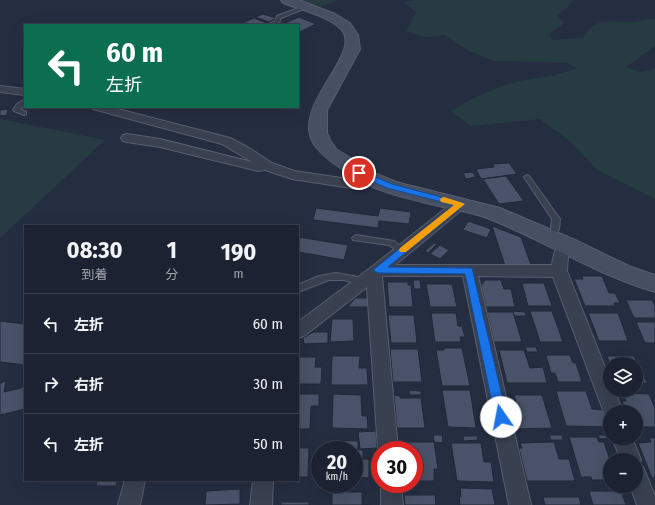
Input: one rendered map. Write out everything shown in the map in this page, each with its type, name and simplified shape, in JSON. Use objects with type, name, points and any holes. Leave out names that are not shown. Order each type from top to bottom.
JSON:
[{"type":"street","points":[[287,0],[341,22],[349,29],[353,38],[352,49],[319,110],[318,133],[321,141],[330,153],[367,177],[390,186],[493,213],[558,241],[623,273],[655,284]]},
{"type":"street","points":[[0,89],[24,92]]},
{"type":"street","points":[[102,108],[226,141],[245,151],[267,166],[292,175],[358,185],[367,177]]},
{"type":"street","points":[[127,138],[160,142],[258,167],[267,166]]},
{"type":"street","points":[[299,330],[460,204]]},
{"type":"street","points":[[558,241],[560,255],[559,271],[609,405]]},
{"type":"street","points":[[371,275],[469,270],[559,271]]},
{"type":"street","points":[[469,270],[520,505]]},
{"type":"street","points":[[371,275],[387,441]]},
{"type":"street","points":[[129,505],[135,481]]},
{"type":"street","points":[[261,505],[263,481]]},
{"type":"street","points":[[643,492],[648,505]]},
{"type":"street","points":[[391,493],[392,505]]},
{"type":"lane","points":[[272,24],[277,22],[279,17],[306,7]]},
{"type":"lane","points":[[24,102],[19,105],[16,110],[24,113]]},
{"type":"lane","points":[[527,177],[556,219],[554,232],[558,241]]},
{"type":"lane","points":[[356,238],[391,243],[402,251]]},
{"type":"lane","points":[[299,288],[321,277],[334,275],[371,275]]},
{"type":"green space","points":[[300,0],[338,0],[320,7]]},
{"type":"green space","points":[[414,0],[572,0],[569,6],[557,15],[564,23],[549,34],[552,40],[583,38],[594,26],[600,23],[636,22],[655,19],[655,46],[626,67],[640,72],[655,69],[655,199],[597,170],[572,143],[540,119],[471,126],[451,111],[474,98],[499,87],[516,82],[554,75],[577,68],[567,63],[495,61],[469,51],[445,35],[425,37],[406,31],[416,13],[405,2]]},
{"type":"green space","points":[[0,119],[105,140],[0,238]]},
{"type":"building","points":[[263,14],[276,18],[269,22],[255,17]]},
{"type":"building","points":[[299,17],[316,24],[299,32],[299,24],[283,24]]},
{"type":"building","points":[[254,18],[267,23],[265,24],[240,24]]},
{"type":"building","points":[[8,109],[7,115],[0,116],[0,110]]},
{"type":"building","points":[[509,163],[517,174],[481,179],[476,169],[494,167],[493,164]]},
{"type":"building","points":[[472,172],[476,177],[466,179],[463,173]]},
{"type":"building","points":[[506,176],[524,201],[499,204],[483,179]]},
{"type":"building","points":[[316,208],[378,216],[380,208],[411,212],[409,224],[379,221],[378,228],[313,220]]},
{"type":"building","points":[[468,221],[491,229],[487,238],[463,230]]},
{"type":"building","points":[[492,226],[521,237],[531,265],[505,266]]},
{"type":"building","points":[[299,237],[348,245],[344,260],[299,252]]},
{"type":"building","points":[[434,243],[437,244],[428,253],[425,251]]},
{"type":"building","points":[[440,245],[449,250],[440,259],[430,254]]},
{"type":"building","points":[[582,276],[602,276],[609,293],[615,293],[620,303],[614,303],[615,306],[585,306],[574,279],[583,279]]},
{"type":"building","points":[[413,280],[420,280],[421,289],[414,289]]},
{"type":"building","points":[[485,280],[501,280],[504,289],[511,289],[515,307],[486,307],[481,286]]},
{"type":"building","points":[[387,282],[408,282],[408,285],[411,285],[413,307],[389,307]]},
{"type":"building","points":[[522,283],[544,283],[552,306],[528,306]]},
{"type":"building","points":[[426,284],[452,284],[457,307],[430,307]]},
{"type":"building","points":[[355,298],[368,298],[368,307],[348,307]]},
{"type":"building","points":[[626,300],[652,300],[655,306],[655,318],[634,318]]},
{"type":"building","points":[[513,311],[525,312],[526,316],[514,316]]},
{"type":"building","points":[[530,311],[552,311],[563,342],[540,342]]},
{"type":"building","points":[[487,312],[513,312],[522,342],[494,342]]},
{"type":"building","points":[[431,313],[456,313],[458,326],[462,326],[465,337],[460,337],[461,342],[435,342]]},
{"type":"building","points":[[588,313],[618,313],[628,341],[599,341]]},
{"type":"building","points":[[388,315],[414,315],[417,343],[391,343]]},
{"type":"building","points":[[332,319],[353,319],[354,341],[330,342]]},
{"type":"building","points":[[0,321],[24,324],[24,365],[0,362]]},
{"type":"building","points":[[636,322],[655,322],[655,343],[645,343]]},
{"type":"building","points":[[313,332],[328,332],[328,343],[304,344],[303,338]]},
{"type":"building","points":[[525,347],[536,347],[538,352],[527,352]]},
{"type":"building","points":[[444,348],[462,348],[470,386],[442,386],[436,350],[444,350]]},
{"type":"building","points":[[390,349],[418,349],[422,382],[393,382]]},
{"type":"building","points":[[499,350],[524,350],[530,368],[543,367],[547,383],[507,383]]},
{"type":"building","points":[[546,355],[570,355],[573,363],[576,363],[582,382],[558,382],[555,373],[551,373]]},
{"type":"building","points":[[332,356],[360,356],[359,368],[367,368],[368,385],[331,385]]},
{"type":"building","points":[[607,356],[634,357],[607,357]]},
{"type":"building","points":[[299,357],[316,357],[315,367],[322,367],[321,384],[299,384]]},
{"type":"building","points":[[643,375],[647,383],[643,383]]},
{"type":"building","points":[[6,381],[4,392],[24,387],[24,409],[0,415],[0,383]]},
{"type":"building","points":[[409,390],[421,391],[421,395],[410,395]]},
{"type":"building","points":[[442,390],[470,390],[476,428],[448,427]]},
{"type":"building","points":[[556,391],[586,391],[592,409],[603,410],[603,427],[566,426]]},
{"type":"building","points":[[299,394],[319,394],[319,406],[311,406],[310,429],[299,429]]},
{"type":"building","points":[[333,394],[361,395],[362,416],[367,416],[368,429],[332,428]]},
{"type":"building","points":[[643,394],[649,394],[655,408],[655,427],[643,427],[643,405],[624,405],[622,401],[626,401],[624,397],[643,397]]},
{"type":"building","points":[[394,395],[400,396],[400,398],[421,398],[425,428],[397,428]]},
{"type":"building","points":[[514,395],[542,395],[552,428],[515,429],[508,402],[516,402]]},
{"type":"building","points":[[376,431],[377,441],[371,441],[371,448],[363,449],[363,441],[359,441],[358,432]]},
{"type":"building","points":[[433,435],[442,435],[443,443],[434,442]]},
{"type":"building","points":[[549,435],[562,435],[563,440],[551,440]]},
{"type":"building","points":[[598,435],[603,435],[603,439],[600,439]]},
{"type":"building","points":[[463,436],[477,436],[478,440],[464,441]]},
{"type":"building","points":[[569,437],[597,437],[599,442],[603,442],[603,445],[605,445],[608,453],[603,453],[603,480],[592,480],[591,477],[581,477]]},
{"type":"building","points":[[649,438],[655,438],[655,478],[652,478],[639,445],[643,445],[643,443],[651,442]]},
{"type":"building","points":[[329,440],[358,441],[329,441]]},
{"type":"building","points":[[423,442],[434,442],[438,469],[434,469],[434,481],[423,481]]},
{"type":"building","points":[[554,442],[559,459],[569,459],[575,481],[527,481],[519,448],[522,448],[520,443]]},
{"type":"building","points":[[451,443],[481,443],[484,462],[491,462],[494,482],[457,481]]},
{"type":"building","points":[[299,448],[309,448],[308,477],[299,477]]},
{"type":"building","points":[[363,459],[369,459],[369,478],[363,478]]},
{"type":"building","points":[[97,481],[117,481],[116,486],[96,486]]},
{"type":"building","points":[[460,488],[492,489],[495,505],[460,505]]},
{"type":"building","points":[[240,489],[240,504],[205,505],[206,491]]},
{"type":"building","points":[[589,491],[622,493],[626,505],[593,505]]},
{"type":"building","points":[[332,493],[362,493],[362,505],[332,505]]},
{"type":"building","points":[[404,495],[435,495],[436,505],[405,505]]},
{"type":"building","points":[[543,497],[579,497],[581,505],[545,505]]},
{"type":"building","points":[[281,502],[309,502],[309,505],[281,505]]},
{"type":"slow traffic","points":[[403,250],[460,204],[444,200]]},
{"type":"route","points":[[359,173],[390,186],[460,204],[378,270],[469,270],[501,417]]}]
